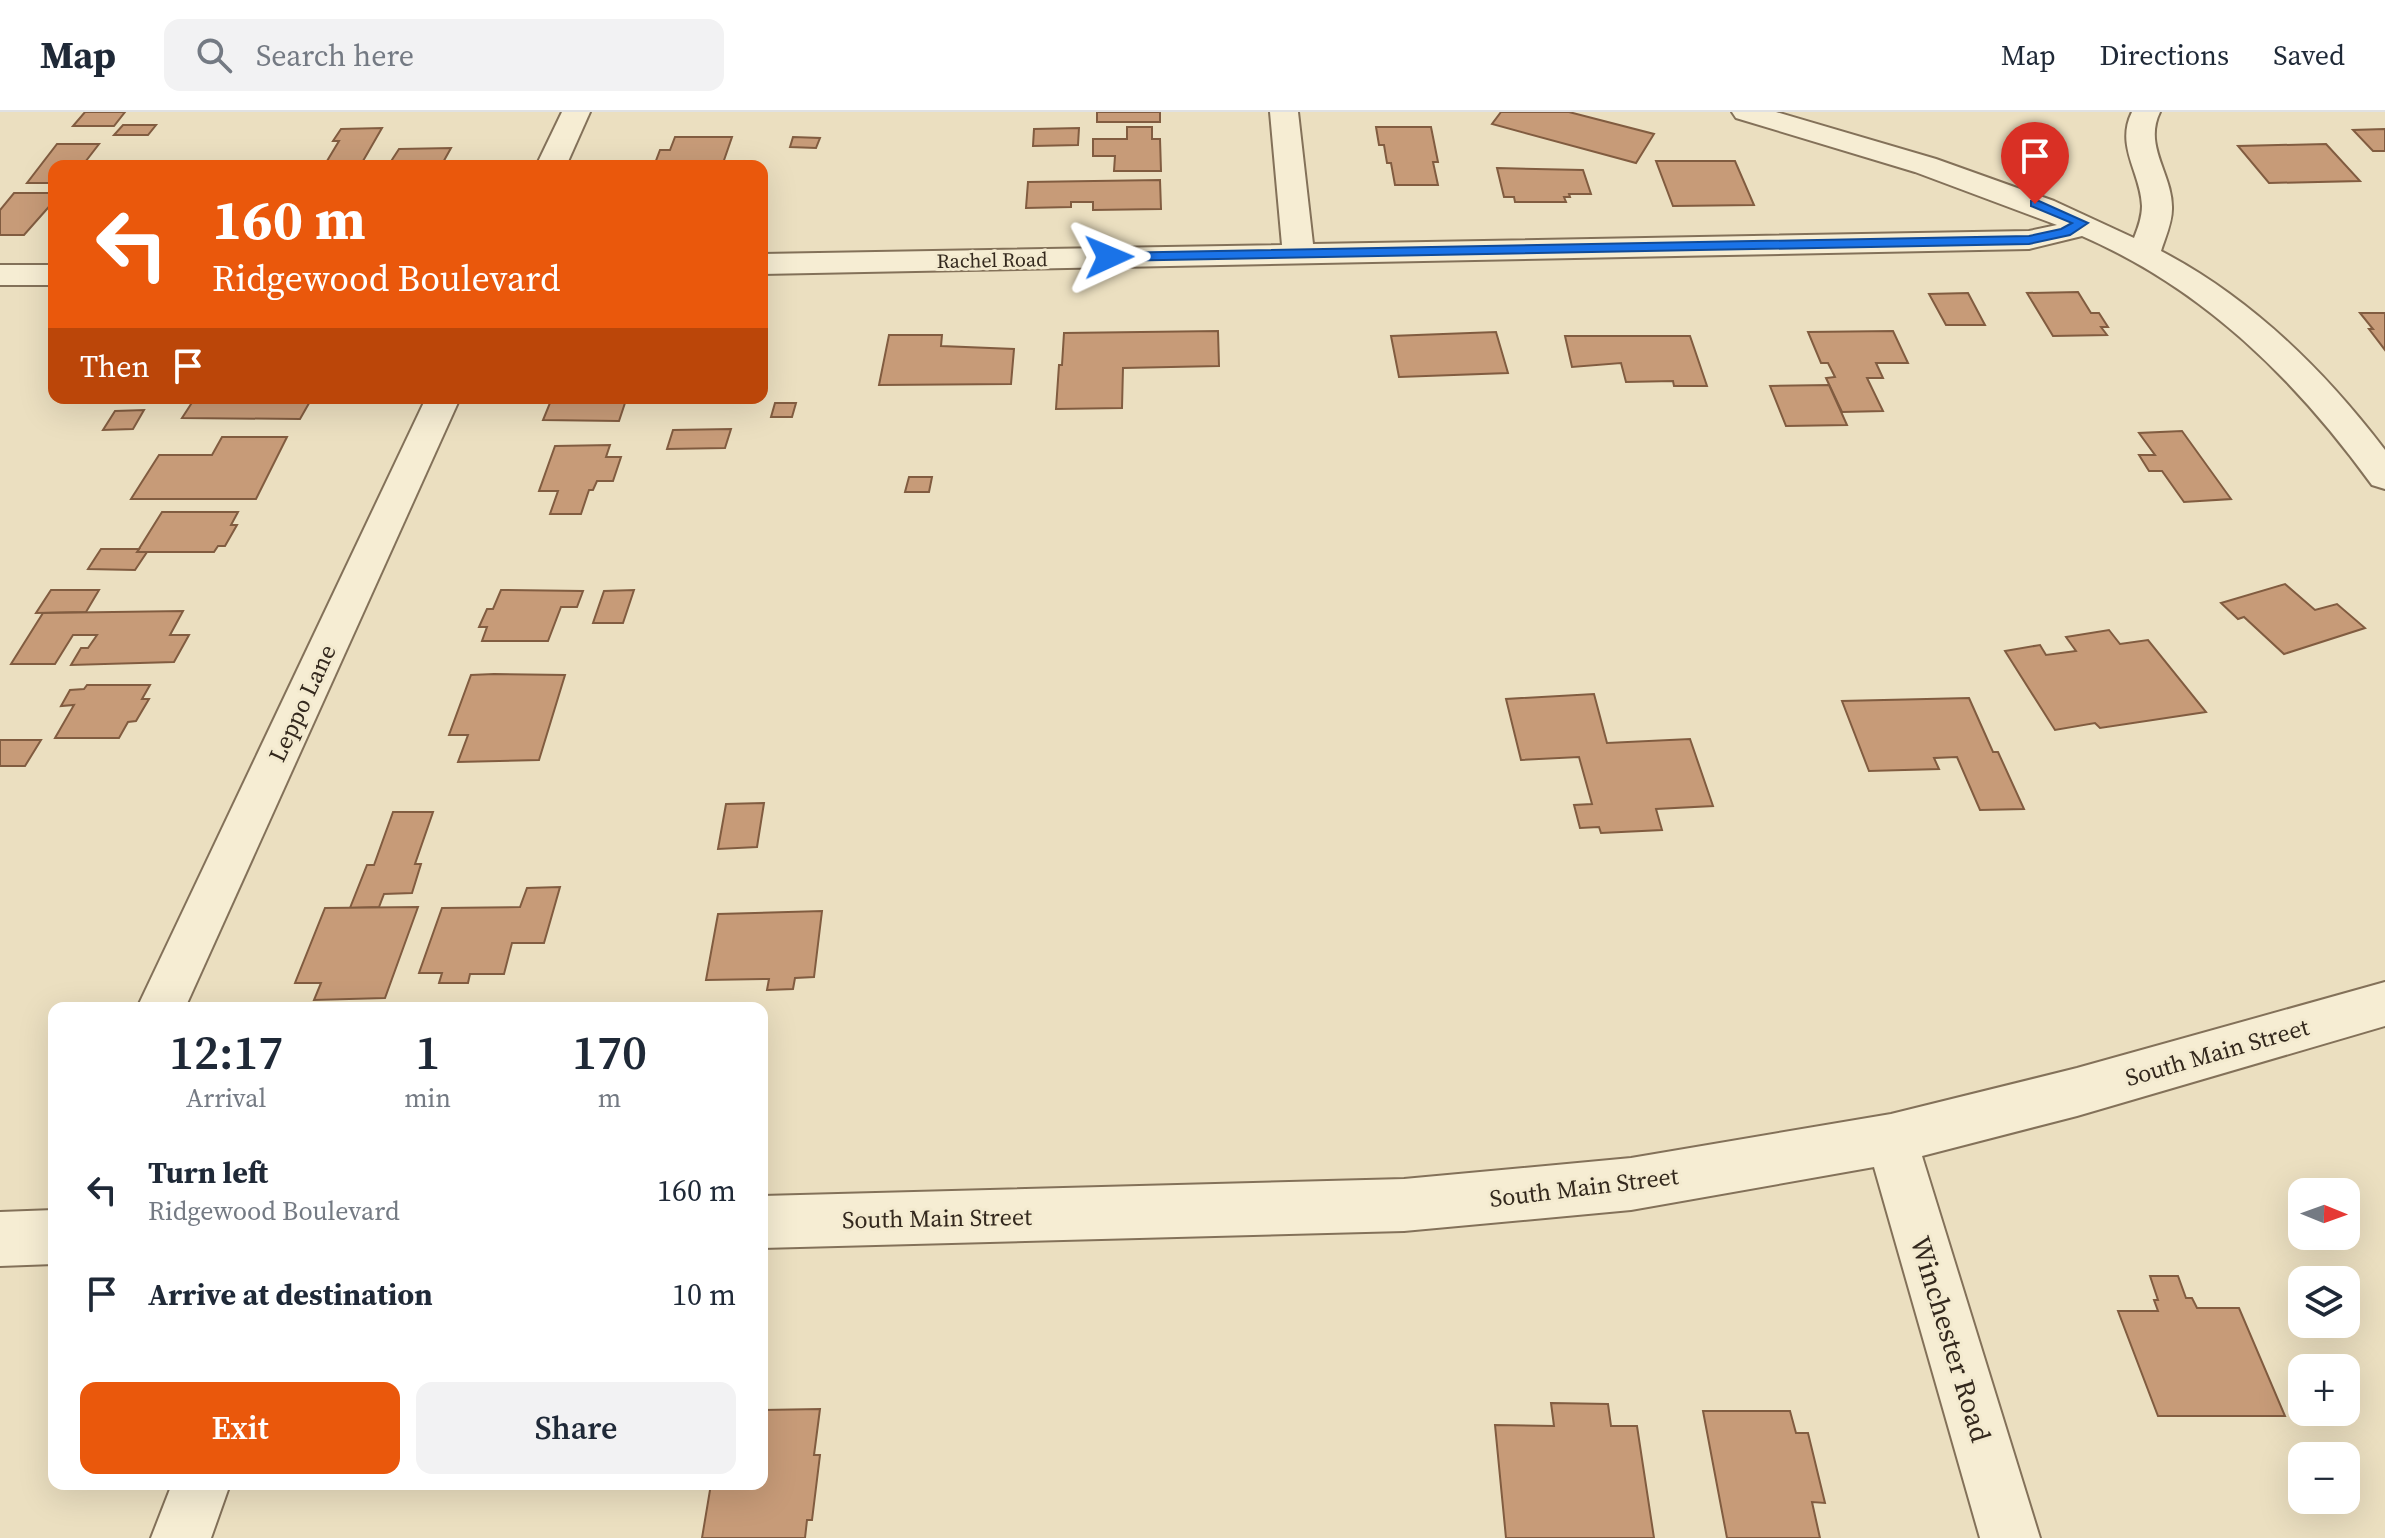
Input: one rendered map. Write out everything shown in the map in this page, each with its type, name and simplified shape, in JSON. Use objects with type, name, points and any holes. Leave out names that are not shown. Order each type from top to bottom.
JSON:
[{"type":"street","points":[[554,160],[576,112]]},
{"type":"street","points":[[1284,112],[1298,253]]},
{"type":"street","points":[[1746,112],[1999,190],[2082,223],[2144,255],[2208,294],[2255,331],[2310,382],[2385,476]]},
{"type":"street","points":[[2144,255],[2157,207],[2140,140],[2142,117],[2146,112]]},
{"type":"street","name":"Rachel Road","points":[[768,264],[2029,240],[2066,232],[2082,223]]},
{"type":"street","points":[[0,275],[48,275]]},
{"type":"street","name":"Leppo Lane","points":[[164,1002],[440,404]]},
{"type":"street","name":"South Main Street","points":[[768,1222],[1138,1214],[1449,1201],[1631,1184],[1891,1139],[2077,1092],[2385,1004]]},
{"type":"street","name":"Winchester Road","points":[[1891,1139],[2010,1538]]},
{"type":"street","points":[[0,1239],[48,1237]]},
{"type":"street","points":[[181,1538],[199,1490]]},
{"type":"building","points":[[85,112],[125,112],[114,126],[73,126]]},
{"type":"building","points":[[1097,112],[1160,112],[1160,122],[1097,122]]},
{"type":"building","points":[[1501,112],[1569,112],[1654,134],[1636,163],[1492,124]]},
{"type":"building","points":[[123,125],[156,125],[148,135],[114,135]]},
{"type":"building","points":[[1127,127],[1152,127],[1152,139],[1160,139],[1161,171],[1114,171],[1115,156],[1093,156],[1093,139],[1127,139]]},
{"type":"building","points":[[1376,127],[1431,127],[1438,162],[1433,162],[1438,185],[1395,185],[1391,163],[1387,163],[1384,145],[1379,145]]},
{"type":"building","points":[[382,128],[364,160],[328,160],[339,141],[333,141],[341,129]]},
{"type":"building","points":[[1079,128],[1078,145],[1033,146],[1034,129]]},
{"type":"building","points":[[2385,129],[2385,151],[2373,151],[2353,130]]},
{"type":"building","points":[[675,137],[732,137],[724,160],[656,160],[660,150],[670,150]]},
{"type":"building","points":[[793,137],[820,138],[816,148],[790,147]]},
{"type":"building","points":[[57,144],[99,144],[87,160],[48,160],[48,183],[27,183]]},
{"type":"building","points":[[2326,144],[2360,181],[2269,183],[2238,146]]},
{"type":"building","points":[[451,148],[444,160],[392,160],[399,149]]},
{"type":"building","points":[[1656,161],[1735,161],[1754,205],[1673,206]]},
{"type":"building","points":[[1497,168],[1583,170],[1591,194],[1569,194],[1570,197],[1564,197],[1566,202],[1515,202],[1514,197],[1504,197]]},
{"type":"building","points":[[1160,180],[1161,209],[1093,210],[1093,202],[1071,202],[1071,207],[1026,208],[1028,182]]},
{"type":"building","points":[[14,193],[48,193],[48,208],[24,235],[0,235],[0,210]]},
{"type":"building","points":[[2078,292],[2091,313],[2099,313],[2108,327],[2101,327],[2107,335],[2053,336],[2027,293]]},
{"type":"building","points":[[1968,293],[1985,325],[1946,325],[1929,294]]},
{"type":"building","points":[[2360,313],[2385,313],[2385,350],[2369,329],[2373,329]]},
{"type":"building","points":[[1218,331],[1219,366],[1123,368],[1122,408],[1056,409],[1064,333]]},
{"type":"building","points":[[1893,331],[1908,363],[1876,363],[1883,378],[1867,378],[1883,411],[1842,412],[1826,378],[1835,377],[1828,363],[1821,363],[1808,332]]},
{"type":"building","points":[[1496,332],[1508,373],[1399,377],[1391,336]]},
{"type":"building","points":[[889,335],[942,335],[941,346],[1014,349],[1011,384],[879,385]]},
{"type":"building","points":[[1565,336],[1690,336],[1707,386],[1674,386],[1673,381],[1626,382],[1621,363],[1572,367]]},
{"type":"building","points":[[1829,385],[1847,425],[1786,426],[1770,386]]},
{"type":"building","points":[[775,403],[796,403],[792,417],[771,417]]},
{"type":"building","points":[[191,404],[309,404],[300,419],[182,418]]},
{"type":"building","points":[[550,404],[625,404],[619,421],[543,420]]},
{"type":"building","points":[[144,410],[133,429],[103,430],[115,411]]},
{"type":"building","points":[[731,429],[725,448],[667,449],[673,430]]},
{"type":"building","points":[[2182,431],[2231,499],[2184,502],[2162,471],[2149,471],[2139,455],[2155,455],[2139,433]]},
{"type":"building","points":[[222,437],[287,437],[256,499],[131,499],[159,455],[212,455]]},
{"type":"building","points":[[610,445],[606,457],[621,457],[613,481],[597,481],[593,490],[589,490],[581,514],[550,514],[558,491],[539,491],[555,446]]},
{"type":"building","points":[[909,477],[932,477],[929,492],[905,492]]},
{"type":"building","points":[[162,512],[238,512],[231,525],[237,525],[225,546],[218,546],[214,552],[137,552]]},
{"type":"building","points":[[101,549],[139,549],[137,552],[147,552],[135,570],[88,569]]},
{"type":"building","points":[[2285,584],[2315,610],[2337,604],[2365,628],[2284,654],[2244,617],[2238,619],[2221,603]]},
{"type":"building","points":[[51,590],[99,590],[86,612],[36,613]]},
{"type":"building","points":[[501,590],[583,591],[577,607],[561,607],[548,641],[482,641],[487,627],[479,627],[487,609],[493,609]]},
{"type":"building","points":[[634,590],[623,623],[593,623],[604,591]]},
{"type":"building","points":[[183,611],[170,635],[189,635],[174,662],[71,665],[81,648],[88,648],[97,635],[73,635],[55,664],[11,664],[43,613]]},
{"type":"building","points":[[2109,630],[2120,644],[2148,640],[2206,712],[2100,728],[2095,723],[2055,730],[2005,651],[2040,645],[2046,655],[2076,651],[2066,637]]},
{"type":"building","points":[[471,675],[565,675],[539,760],[458,762],[468,735],[449,735]]},
{"type":"building","points":[[87,685],[150,685],[142,699],[149,699],[136,721],[128,722],[119,738],[55,738],[74,705],[61,706],[70,690],[84,689]]},
{"type":"building","points":[[1594,694],[1607,743],[1690,739],[1713,806],[1656,809],[1662,830],[1601,833],[1599,827],[1580,828],[1574,805],[1592,804],[1579,757],[1521,760],[1506,699]]},
{"type":"building","points":[[1969,698],[1993,752],[1998,752],[2024,809],[1980,810],[1957,757],[1934,758],[1939,769],[1869,771],[1842,701]]},
{"type":"building","points":[[0,740],[41,740],[25,766],[0,766]]},
{"type":"building","points":[[764,803],[757,847],[718,849],[726,804]]},
{"type":"building","points":[[393,812],[433,812],[415,864],[421,864],[412,893],[384,894],[379,907],[350,908],[367,865],[374,865]]},
{"type":"building","points":[[560,887],[544,943],[512,943],[504,974],[470,974],[468,983],[439,983],[442,973],[419,973],[442,908],[520,907],[527,888]]},
{"type":"building","points":[[418,907],[385,998],[314,1000],[321,983],[295,983],[325,908]]},
{"type":"building","points":[[822,911],[814,977],[795,978],[793,989],[767,990],[769,979],[706,980],[718,914]]},
{"type":"building","points":[[2150,1276],[2178,1276],[2186,1298],[2192,1298],[2197,1308],[2239,1308],[2285,1416],[2158,1416],[2118,1311],[2158,1311],[2154,1300],[2158,1300]]},
{"type":"building","points":[[1551,1403],[1608,1404],[1611,1426],[1637,1426],[1654,1538],[1506,1538],[1495,1425],[1554,1426]]},
{"type":"building","points":[[820,1409],[814,1455],[820,1455],[812,1520],[807,1520],[805,1538],[702,1538],[710,1490],[768,1490],[768,1410]]},
{"type":"building","points":[[1703,1411],[1790,1411],[1796,1433],[1808,1433],[1825,1503],[1812,1502],[1820,1538],[1727,1538]]},
{"type":"route","points":[[1109,257],[2029,240],[2066,232],[2082,223],[2035,204]]}]
